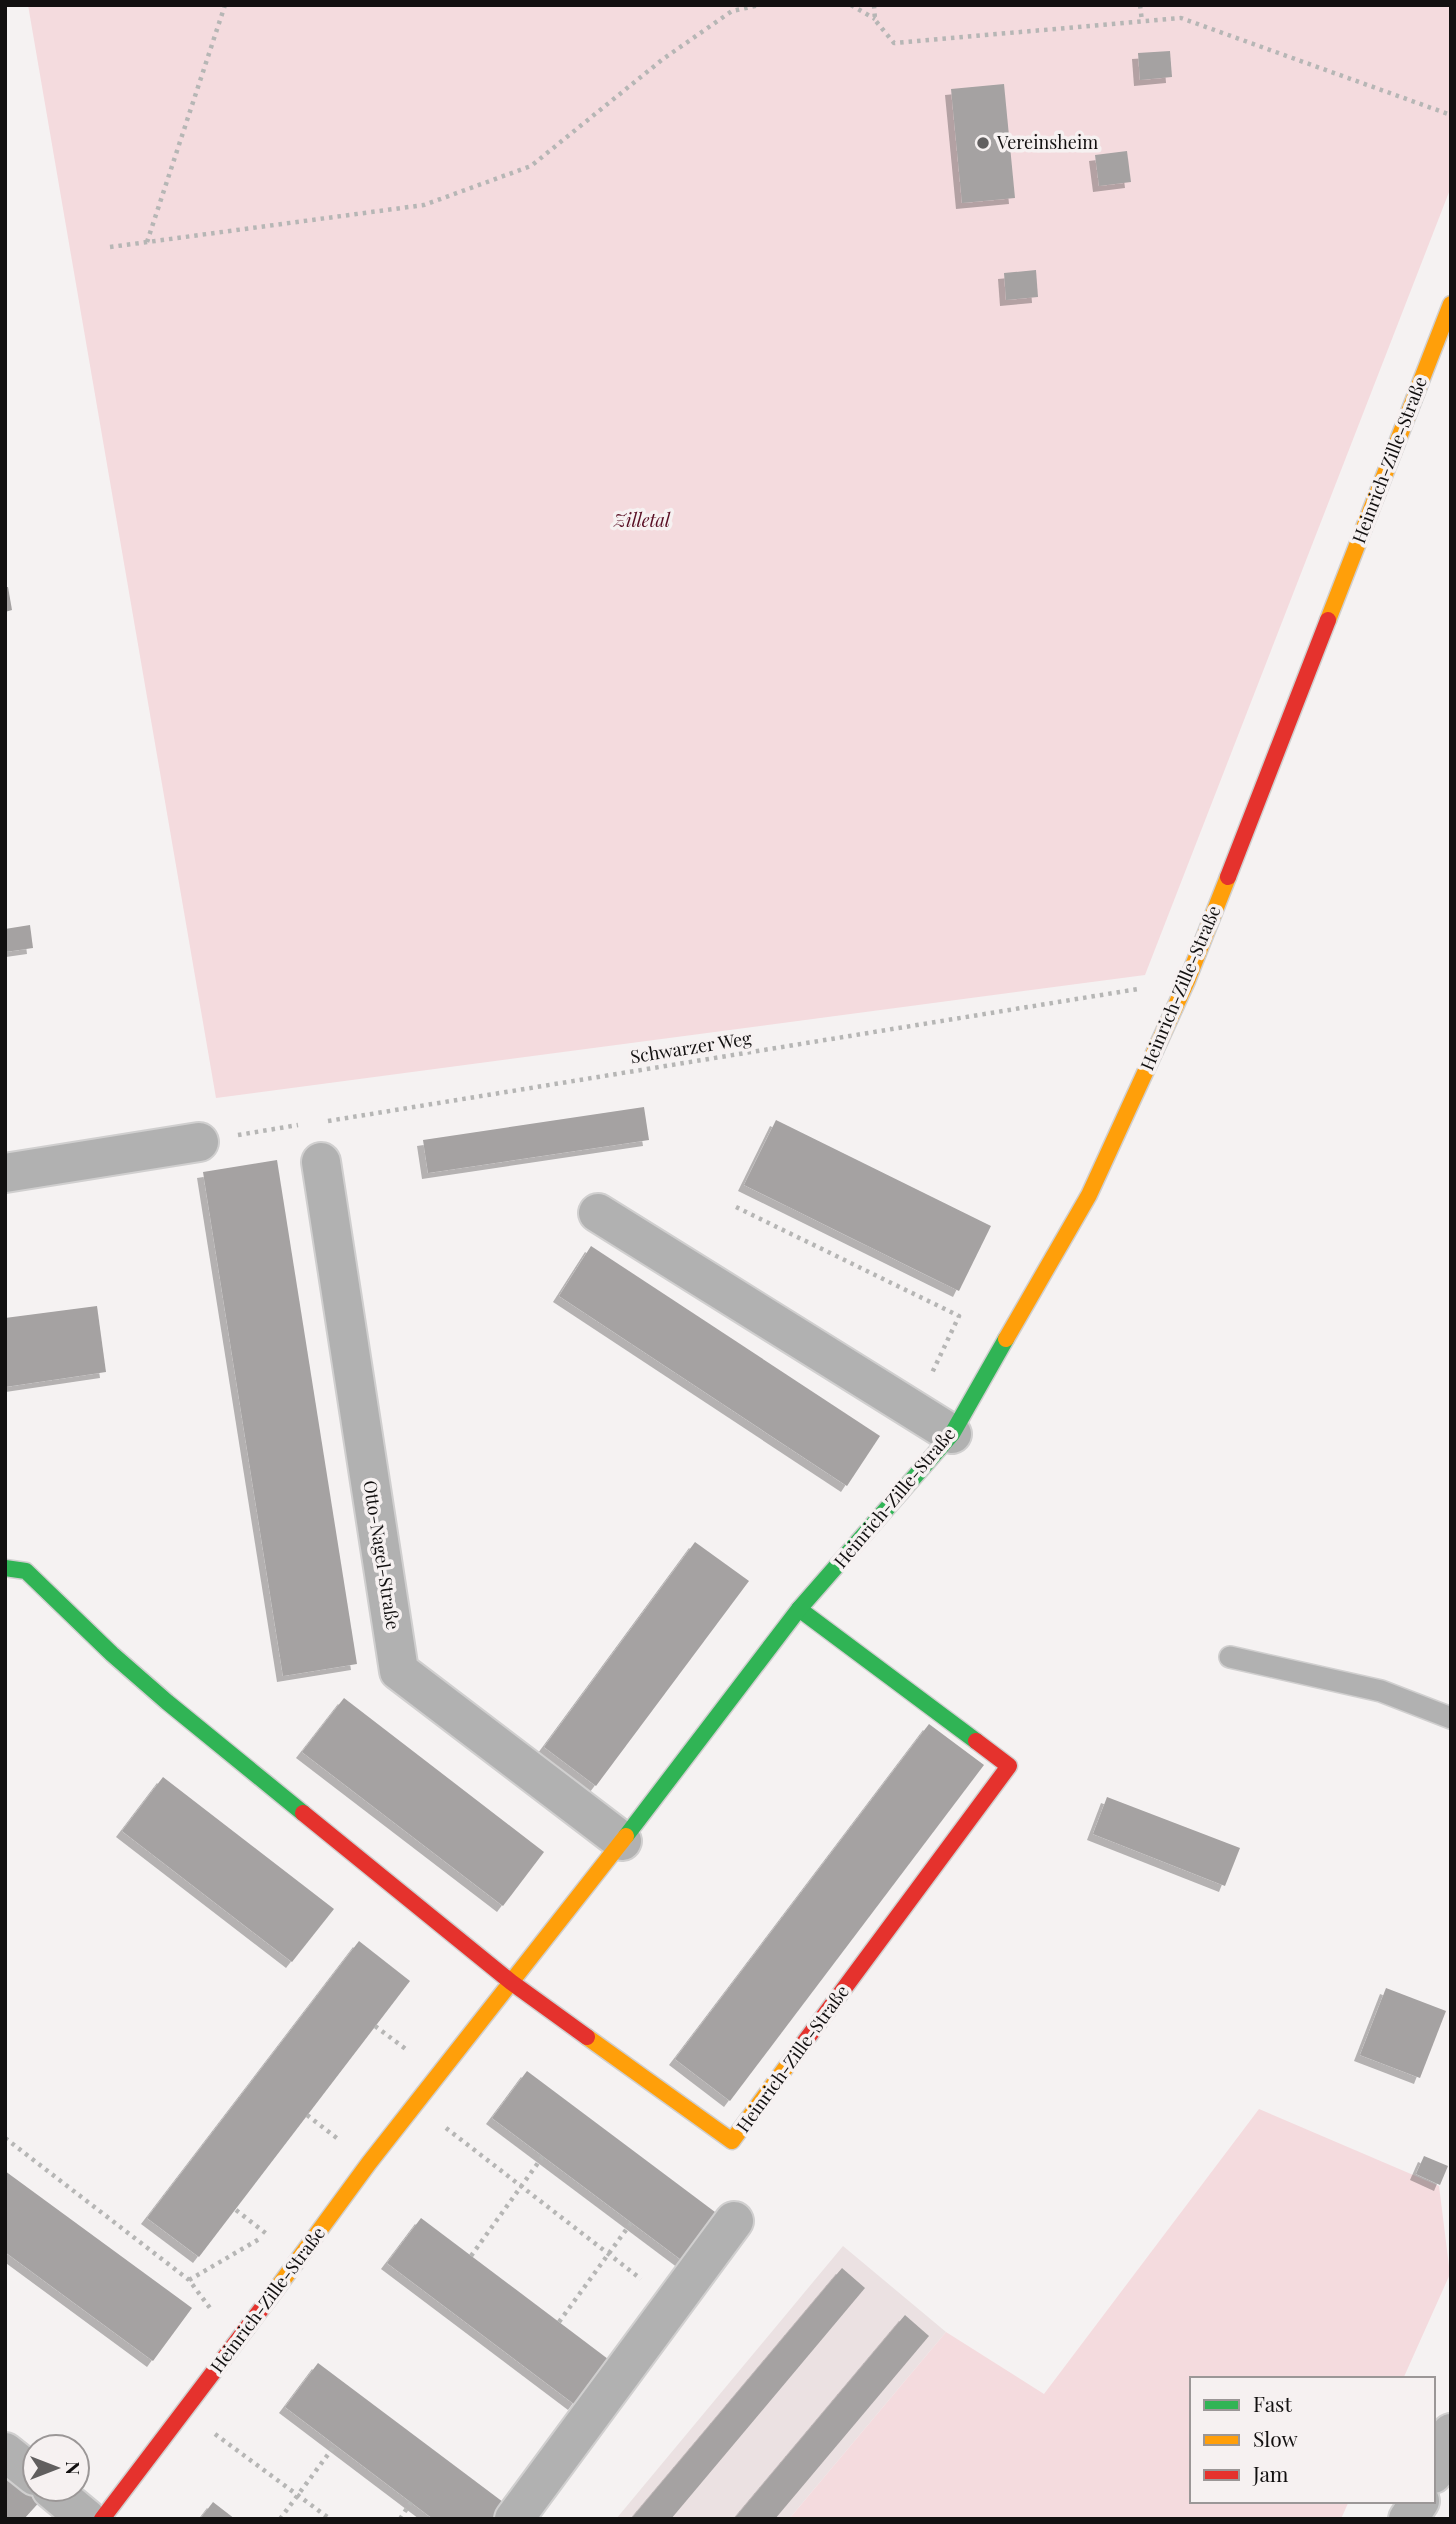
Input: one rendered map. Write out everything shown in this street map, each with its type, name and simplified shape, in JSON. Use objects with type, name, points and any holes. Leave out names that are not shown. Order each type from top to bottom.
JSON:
[{"type":"street","name":"Heinrich-Zille-Straße","points":[[102,2519],[415,2104],[622,1841],[799,1609],[952,1434],[1089,1195],[1187,981],[1451,304]]},
{"type":"street","points":[[5,1172],[198,1142]]},
{"type":"street","name":"Otto-Nagel-Straße","points":[[321,1162],[399,1671],[622,1841]]},
{"type":"street","points":[[598,1213],[952,1434]]},
{"type":"street","points":[[5,1568],[26,1571],[112,1654],[167,1702],[511,1982]]},
{"type":"street","name":"Heinrich-Zille-Straße","points":[[511,1982],[732,2141],[1009,1766],[799,1609]]},
{"type":"street","points":[[514,2519],[734,2221]]},
{"type":"street","points":[[1435,2469],[1451,2433]]},
{"type":"street","points":[[5,2452],[21,2465]]},
{"type":"street","points":[[68,2503],[87,2519]]},
{"type":"street","points":[[1408,2519],[1419,2503]]},
{"type":"lane","points":[[1230,1657],[1381,1691],[1451,1718]]},
{"type":"path","points":[[146,242],[225,5]]},
{"type":"path","points":[[110,247],[424,205],[531,166],[673,52],[732,10],[760,5]]},
{"type":"path","points":[[851,5],[875,20],[894,43],[1181,18],[1451,115]]},
{"type":"path","points":[[874,5],[875,20]]},
{"type":"path","points":[[1140,5],[1142,21]]},
{"type":"path","name":"Schwarzer Weg","points":[[322,1122],[1187,981]]},
{"type":"path","points":[[198,1142],[308,1124]]},
{"type":"path","points":[[736,1207],[959,1316],[915,1410]]},
{"type":"path","points":[[415,2104],[673,2304]]},
{"type":"path","points":[[5,2138],[189,2280],[236,2343]]},
{"type":"path","points":[[471,2256],[543,2156]]},
{"type":"path","points":[[559,2322],[631,2223]]},
{"type":"path","points":[[184,2411],[330,2519]]},
{"type":"path","points":[[280,2519],[335,2445]]},
{"type":"path","points":[[400,2519],[411,2502]]},
{"type":"shaded area","points":[[843,2246],[946,2332],[789,2519],[616,2519]]},
{"type":"green space","name":"Zilletal","points":[[28,5],[1451,5],[1451,187],[1145,975],[216,1098]]},
{"type":"green space","points":[[1259,2109],[1439,2186],[1450,2274],[1404,2377],[1190,2377],[1190,2503],[1348,2503],[1341,2519],[789,2519],[946,2332],[1044,2394]]},
{"type":"building","points":[[1170,51],[1172,77],[1140,80],[1138,53]]},
{"type":"building","name":"Vereinsheim","points":[[1004,84],[1015,198],[962,203],[951,89]]},
{"type":"building","points":[[1127,151],[1131,182],[1099,186],[1095,155]]},
{"type":"building","points":[[1036,270],[1038,297],[1006,300],[1004,273]]},
{"type":"building","points":[[5,587],[8,587],[12,610],[5,612]]},
{"type":"building","points":[[30,925],[33,948],[5,952],[5,929]]},
{"type":"building","points":[[644,1107],[649,1140],[428,1173],[423,1140]]},
{"type":"building","points":[[776,1120],[991,1226],[959,1291],[744,1185]]},
{"type":"building","points":[[277,1160],[357,1664],[283,1676],[203,1172]]},
{"type":"building","points":[[591,1246],[880,1436],[847,1486],[559,1296]]},
{"type":"building","points":[[97,1306],[106,1372],[5,1387],[5,1318]]},
{"type":"building","points":[[695,1542],[749,1581],[596,1786],[544,1747]]},
{"type":"building","points":[[344,1698],[544,1852],[503,1906],[302,1752]]},
{"type":"building","points":[[929,1724],[984,1765],[730,2101],[675,2059]]},
{"type":"building","points":[[163,1777],[334,1909],[292,1962],[122,1831]]},
{"type":"building","points":[[1107,1797],[1240,1848],[1225,1886],[1093,1834]]},
{"type":"building","points":[[359,1941],[410,1981],[199,2257],[147,2218]]},
{"type":"building","points":[[1386,1988],[1446,2011],[1420,2078],[1360,2055]]},
{"type":"building","points":[[527,2071],[719,2215],[684,2262],[492,2118]]},
{"type":"building","points":[[1424,2156],[1448,2166],[1440,2185],[1416,2174]]},
{"type":"building","points":[[5,2171],[192,2308],[153,2361],[5,2252]]},
{"type":"building","points":[[421,2218],[608,2359],[574,2404],[387,2263]]},
{"type":"building","points":[[842,2268],[865,2288],[671,2519],[631,2519]]},
{"type":"building","points":[[905,2315],[929,2336],[775,2519],[734,2519]]},
{"type":"building","points":[[318,2363],[507,2505],[496,2519],[433,2519],[285,2407]]},
{"type":"building","points":[[5,2468],[21,2481],[21,2503],[38,2503],[24,2519],[5,2519]]},
{"type":"building","points":[[213,2502],[235,2519],[200,2519]]},
{"type":"traffic: fast","points":[[626,1836],[799,1609],[952,1434],[1006,1339]]},
{"type":"traffic: fast","points":[[5,1568],[26,1571],[112,1654],[303,1813]]},
{"type":"traffic: fast","points":[[799,1609],[976,1741]]},
{"type":"traffic: slow","points":[[1328,620],[1451,304]]},
{"type":"traffic: slow","points":[[1006,1339],[1089,1195],[1187,981],[1228,877]]},
{"type":"traffic: slow","points":[[275,2291],[369,2163],[626,1836]]},
{"type":"traffic: slow","points":[[587,2037],[732,2141],[803,2044]]},
{"type":"traffic: jam","points":[[1228,877],[1328,620]]},
{"type":"traffic: jam","points":[[803,2044],[1009,1766],[976,1741]]},
{"type":"traffic: jam","points":[[303,1813],[511,1982],[587,2037]]},
{"type":"traffic: jam","points":[[102,2519],[275,2291]]},
{"type":"place","name":"Vereinsheim","points":[[983,143]]}]
